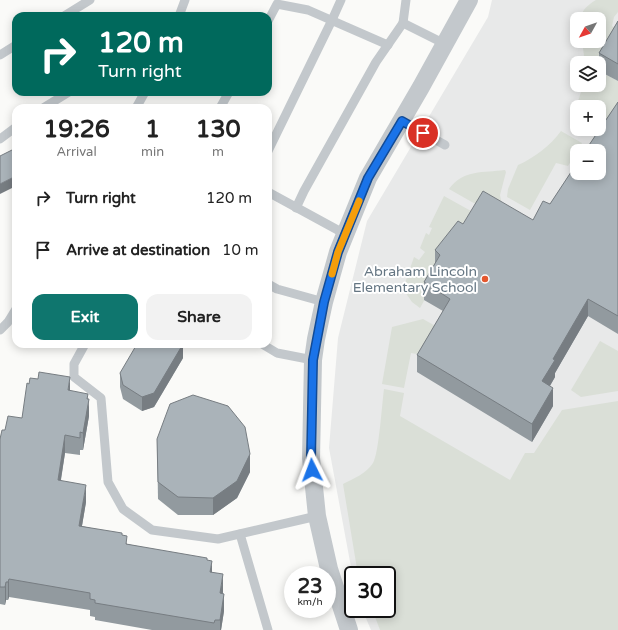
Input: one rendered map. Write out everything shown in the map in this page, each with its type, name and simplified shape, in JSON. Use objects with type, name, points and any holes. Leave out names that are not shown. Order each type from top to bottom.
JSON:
[{"type":"street","points":[[349,630],[329,569],[317,516],[311,458],[313,360],[324,302],[338,252],[368,178],[402,121],[469,0]]},
{"type":"lane","points":[[70,12],[90,0]]},
{"type":"lane","points":[[180,12],[184,0]]},
{"type":"lane","points":[[272,143],[341,0]]},
{"type":"lane","points":[[296,208],[376,62],[403,23],[406,0]]},
{"type":"lane","points":[[272,15],[278,4],[308,10],[388,45]]},
{"type":"lane","points":[[403,23],[445,44]]},
{"type":"lane","points":[[0,55],[12,48]]},
{"type":"lane","points":[[50,104],[62,96]]},
{"type":"lane","points":[[402,121],[445,145]]},
{"type":"lane","points":[[0,139],[12,130]]},
{"type":"lane","points":[[272,194],[345,234]]},
{"type":"lane","points":[[272,286],[276,289],[324,302]]},
{"type":"lane","points":[[0,330],[12,316]]},
{"type":"lane","points":[[83,348],[74,364],[74,377],[102,398],[108,482],[123,509],[152,530],[218,539],[317,516]]},
{"type":"lane","points":[[269,348],[277,353],[313,360]]},
{"type":"lane","points":[[240,534],[268,630]]},
{"type":"shaded area","name":"Abraham Lincoln Elementary School","points":[[492,0],[618,0],[618,630],[371,630],[366,618],[396,618],[396,566],[351,566],[329,448],[338,338],[367,221],[488,17]]},
{"type":"shaded area","points":[[596,0],[618,0],[618,12],[614,17],[612,26],[618,30],[606,56],[584,56],[583,48],[606,48],[606,12],[583,12],[588,5]]},
{"type":"shaded area","points":[[606,75],[618,81],[618,107],[609,124],[606,122],[606,100],[578,100],[581,92],[606,92]]},
{"type":"shaded area","points":[[561,131],[582,143],[570,144],[570,163],[568,166],[556,163],[530,210],[507,197],[508,189],[518,165],[530,159],[552,142]]},
{"type":"shaded area","points":[[505,170],[506,172],[500,195],[502,205],[500,218],[449,189],[461,178],[468,175]]},
{"type":"shaded area","points":[[444,196],[471,211],[456,235],[439,274],[420,308],[412,302],[403,289],[414,257],[419,260],[425,252],[420,248],[426,233],[429,235],[432,228],[429,227]]},
{"type":"shaded area","points":[[423,319],[439,328],[423,355],[411,353],[404,388],[382,384],[392,327]]},
{"type":"shaded area","points":[[600,341],[618,351],[618,391],[581,397],[571,390]]},
{"type":"shaded area","points":[[384,389],[404,393],[400,416],[510,480],[525,453],[534,453],[562,410],[618,401],[618,630],[380,630],[375,618],[396,618],[396,566],[357,566],[343,484],[364,473],[370,467],[375,458],[379,439]]},
{"type":"building","points":[[618,21],[618,64],[599,53],[602,48],[606,48],[606,41]]},
{"type":"building","points":[[618,102],[618,316],[588,299],[542,381],[553,388],[532,424],[417,355],[450,299],[424,282],[440,255],[435,250],[458,221],[463,224],[483,191],[533,220],[543,201],[550,204],[570,174],[570,180],[606,180],[606,144],[590,144],[595,136],[606,136],[606,120]]},
{"type":"building","points":[[12,150],[12,178],[0,184],[0,156]]},
{"type":"building","points":[[135,348],[181,348],[154,393],[142,397],[123,385],[120,373]]},
{"type":"building","points":[[39,372],[70,377],[68,390],[88,394],[87,399],[89,399],[83,433],[80,432],[80,438],[65,435],[58,480],[86,485],[79,526],[122,533],[122,535],[127,536],[126,544],[207,558],[207,560],[212,561],[210,572],[223,574],[220,593],[224,594],[220,620],[215,620],[214,623],[95,603],[95,600],[90,599],[90,593],[9,579],[8,582],[6,582],[5,587],[0,587],[0,439],[2,430],[5,430],[8,416],[22,418],[27,383],[29,384],[30,378],[38,379]]},
{"type":"building","points":[[193,395],[228,406],[245,427],[250,454],[237,481],[213,498],[178,497],[158,482],[157,439],[170,404]]},
{"type":"slow traffic","points":[[332,274],[338,252],[359,201]]},
{"type":"place","name":"Abraham Lincoln Elementary School","points":[[485,279]]},
{"type":"route","points":[[312,470],[313,360],[324,302],[338,252],[368,178],[402,121],[423,133]]}]
